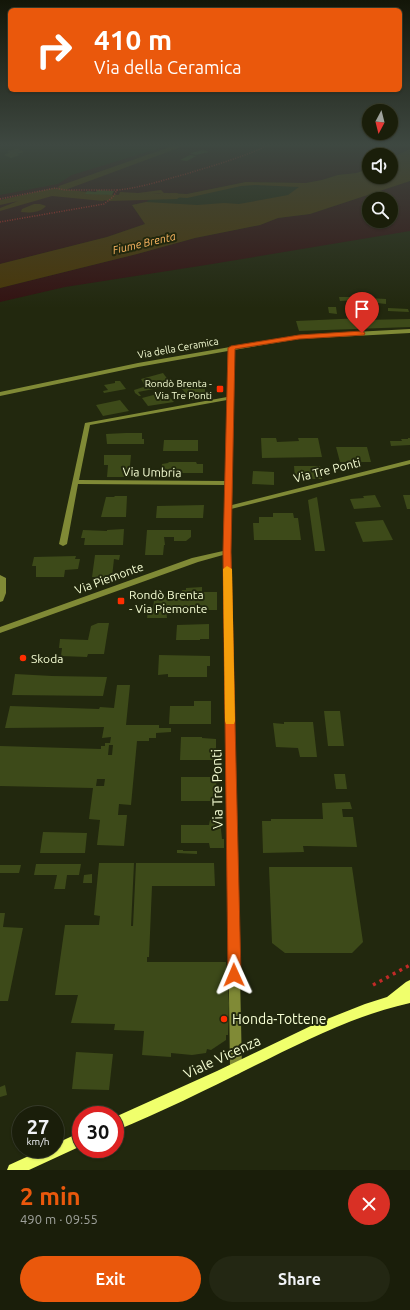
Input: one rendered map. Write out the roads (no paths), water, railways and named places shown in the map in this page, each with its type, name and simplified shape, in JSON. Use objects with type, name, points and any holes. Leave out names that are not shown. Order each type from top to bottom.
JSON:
[{"type":"main road","name":"Viale Vicenza","points":[[388,1001],[410,986]]},
{"type":"main road","name":"Viale Vicenza","points":[[124,1120],[236,1069],[316,1029],[388,1001],[410,997]]},
{"type":"main road","points":[[14,1170],[72,1143]]},
{"type":"street","name":"Via della Ceramica","points":[[0,394],[138,364],[299,337],[410,331]]},
{"type":"street","name":"Via Tre Ponti","points":[[231,348],[227,552],[236,1069]]},
{"type":"street","points":[[62,544],[87,424],[230,398]]},
{"type":"street","name":"Via Tre Ponti","points":[[228,508],[410,462]]},
{"type":"street","name":"Via Umbria","points":[[75,482],[228,483]]},
{"type":"street","name":"Via Piemonte","points":[[0,630],[195,560],[227,552]]},
{"type":"street","points":[[0,577],[2,578],[2,593],[0,599]]},
{"type":"water","points":[[43,199],[0,211],[0,208],[18,201],[0,205],[0,200]]},
{"type":"water","points":[[79,199],[107,199],[103,201]]},
{"type":"water","name":"Fiume Brenta","points":[[268,199],[357,199],[310,214],[278,218],[260,225],[195,238],[0,288],[0,264],[107,237],[145,224],[132,205],[146,202],[197,205],[224,203],[239,204]]},
{"type":"water","points":[[34,204],[46,206],[38,211],[21,212],[22,209]]},
{"type":"place","name":"Rondò Brenta - Via Tre Ponti","points":[[220,389]]},
{"type":"place","name":"Rondò Brenta - Via Piemonte","points":[[121,601]]},
{"type":"place","name":"Skoda","points":[[23,658]]},
{"type":"place","name":"Honda-Tottene","points":[[224,1019]]}]
